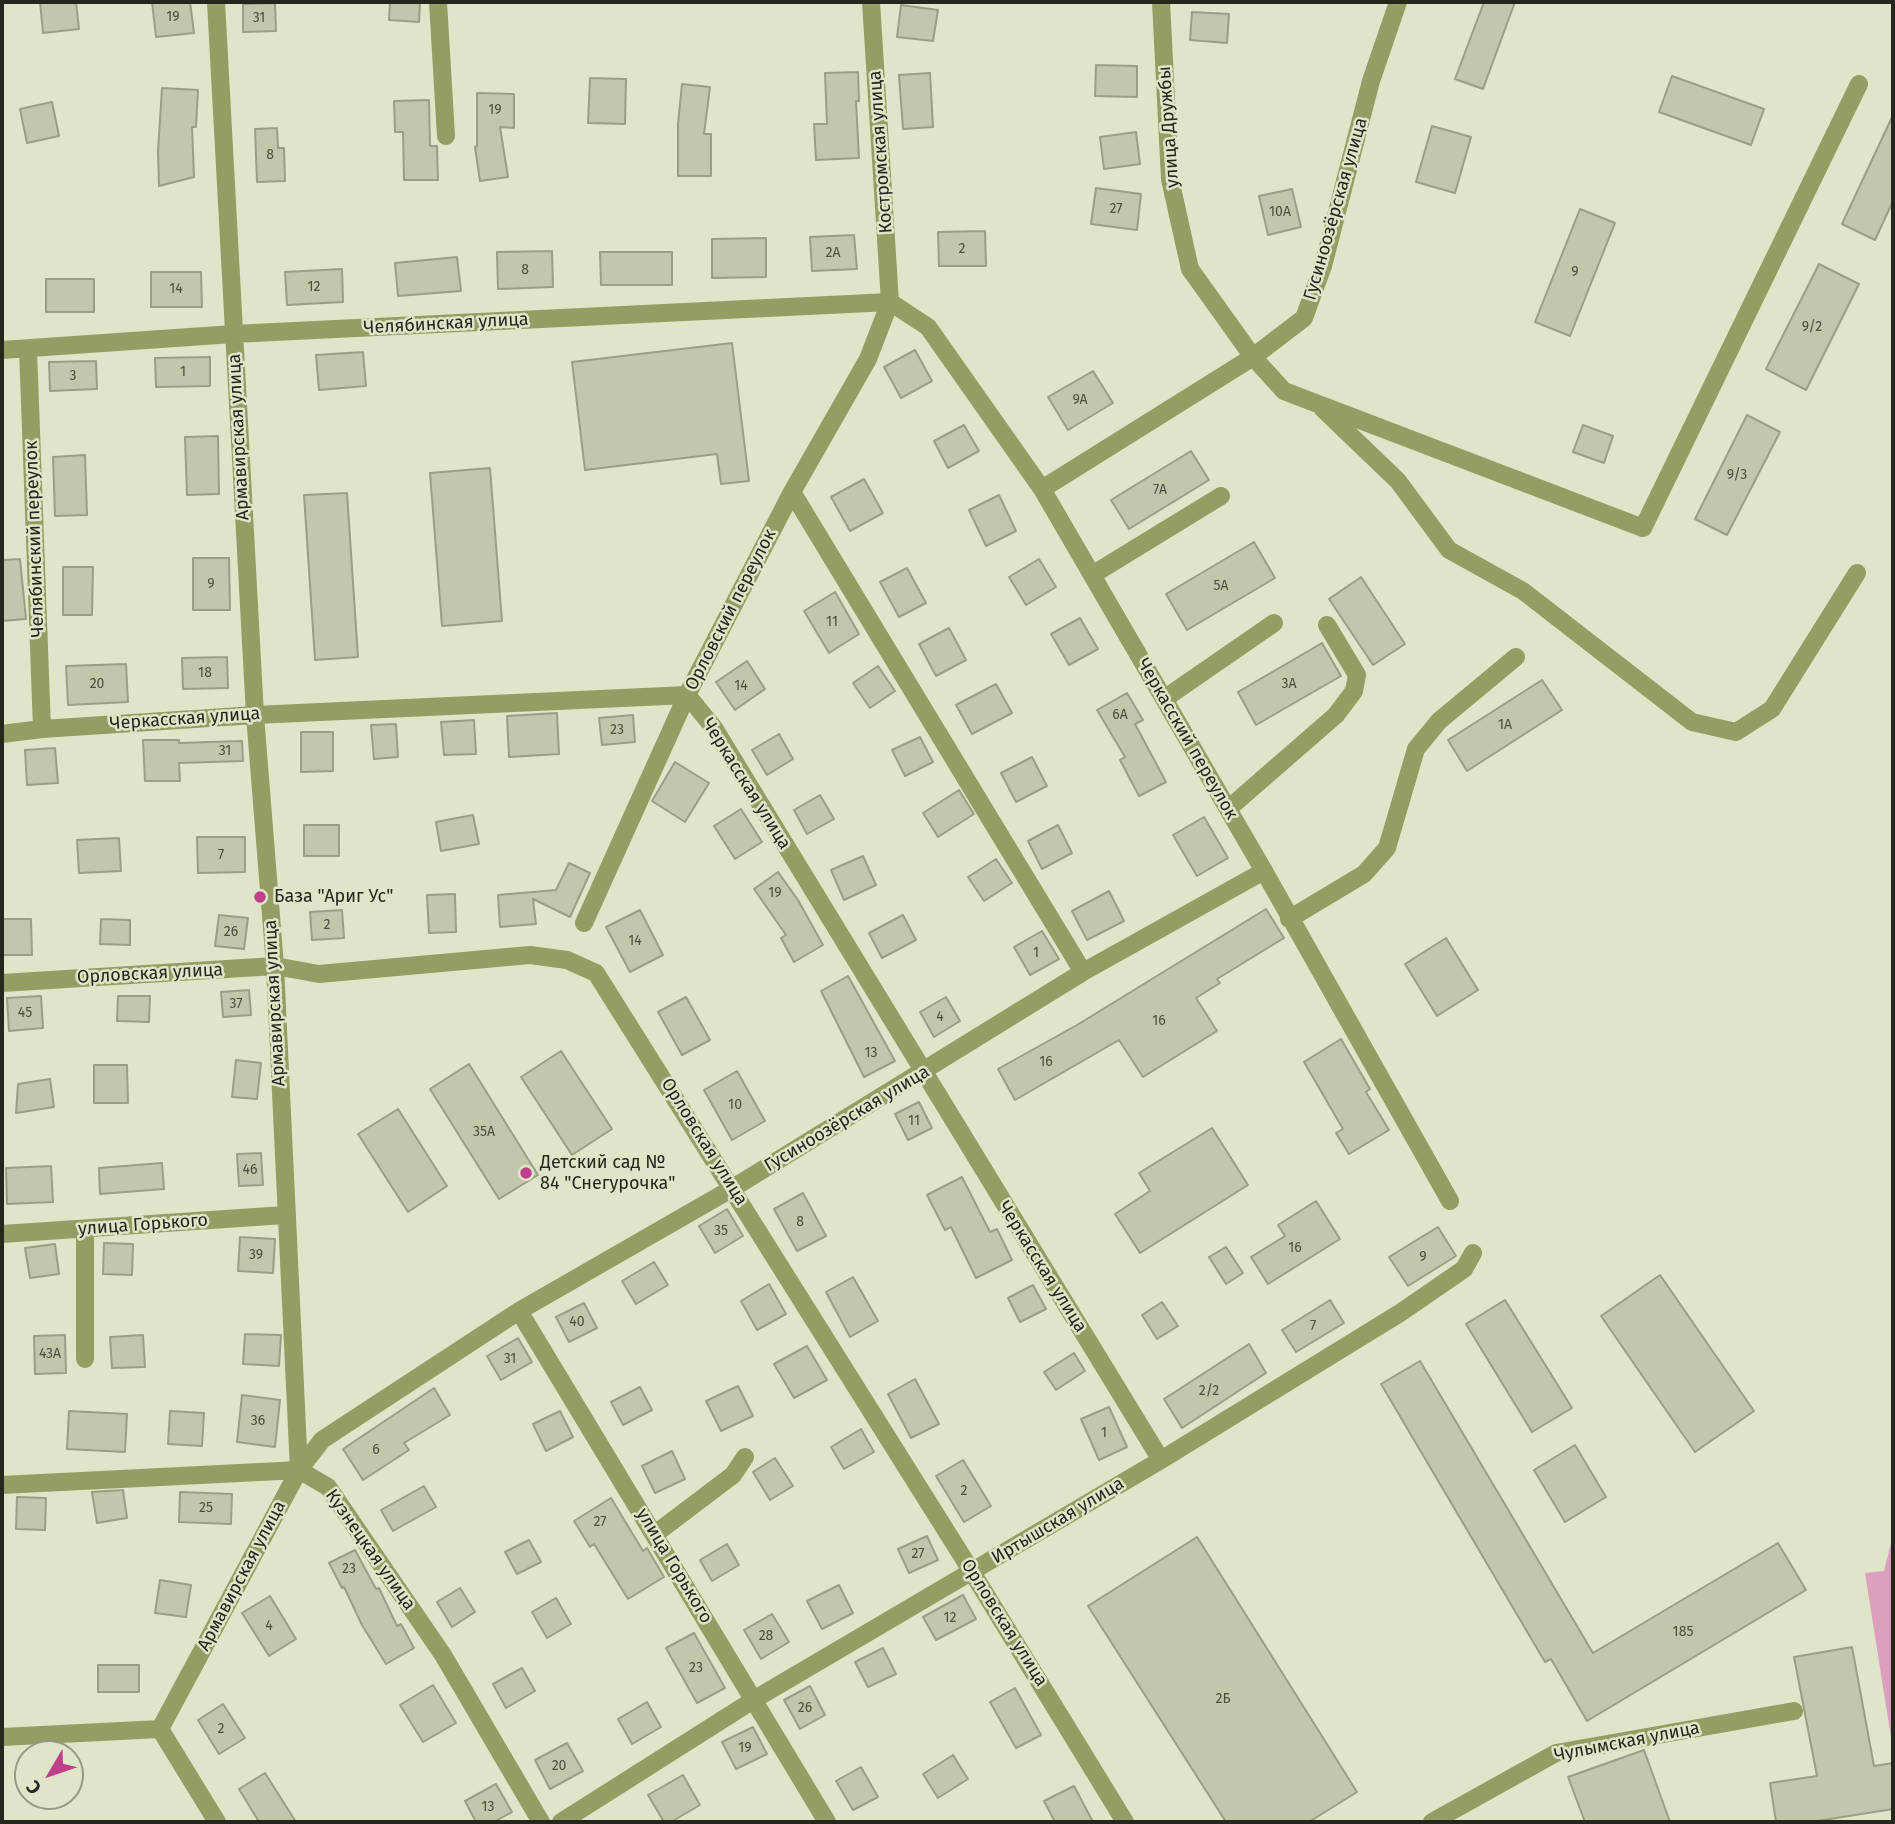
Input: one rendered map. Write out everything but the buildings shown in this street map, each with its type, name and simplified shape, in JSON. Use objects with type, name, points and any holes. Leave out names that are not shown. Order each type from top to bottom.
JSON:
[{"type":"street","name":"Армавирская улица","points":[[160,1729],[299,1470],[275,966],[255,715],[216,2]]},
{"type":"street","points":[[438,2],[446,136]]},
{"type":"street","name":"Костромская улица","points":[[871,2],[890,302]]},
{"type":"street","name":"улица Дружбы","points":[[1161,2],[1170,179],[1190,269],[1253,357],[1284,391],[1643,528],[1859,84]]},
{"type":"street","name":"Гусиноозёрская улица","points":[[1042,489],[1253,357],[1304,318],[1323,266],[1371,81],[1398,2]]},
{"type":"street","name":"Челябинская улица","points":[[2,350],[233,334],[890,302]]},
{"type":"street","name":"Черкасский переулок","points":[[890,302],[928,327],[1042,489],[1264,871],[1450,1201]]},
{"type":"street","name":"Орловский переулок","points":[[583,923],[687,695],[792,492],[868,359],[890,302]]},
{"type":"street","name":"Челябинский переулок","points":[[28,349],[41,729]]},
{"type":"street","points":[[1317,404],[1398,481],[1449,550],[1523,591],[1692,722],[1735,732],[1772,709],[1857,573]]},
{"type":"street","points":[[792,492],[1083,972]]},
{"type":"street","points":[[1092,575],[1221,496]]},
{"type":"street","points":[[1164,699],[1274,623]]},
{"type":"street","points":[[1228,810],[1336,715],[1354,691],[1357,676],[1327,625]]},
{"type":"street","points":[[1289,919],[1364,874],[1387,848],[1416,749],[1439,721],[1516,657]]},
{"type":"street","name":"Черкасская улица","points":[[2,734],[255,715],[687,695],[714,728],[922,1073],[1161,1460]]},
{"type":"street","name":"Гусиноозёрская улица","points":[[299,1470],[321,1440],[519,1311],[733,1188],[1083,972],[1264,871]]},
{"type":"street","name":"Орловская улица","points":[[2,983],[275,966],[318,974],[530,955],[567,960],[596,973],[733,1188],[1125,1822]]},
{"type":"street","name":"улица Горького","points":[[2,1234],[285,1215]]},
{"type":"street","points":[[85,1229],[85,1359]]},
{"type":"street","name":"Иртышская улица","points":[[561,1822],[755,1699],[1161,1460],[1400,1313],[1464,1269],[1473,1253]]},
{"type":"street","name":"улица Горького","points":[[519,1311],[827,1822]]},
{"type":"street","points":[[655,1534],[733,1475],[745,1457]]},
{"type":"street","points":[[2,1485],[299,1470]]},
{"type":"street","name":"Кузнецкая улица","points":[[299,1470],[328,1487],[443,1655],[541,1822]]},
{"type":"street","name":"Чулымская улица","points":[[1432,1822],[1556,1753],[1794,1711]]},
{"type":"street","points":[[2,1737],[160,1729],[217,1822]]},
{"type":"shaded area","points":[[1893,1535],[1893,1750],[1865,1573],[1884,1571]]},
{"type":"place","name":"База \"Ариг Ус\"","points":[[260,897]]},
{"type":"place","name":"Детский сад № 84 \"Снегурочка\"","points":[[526,1173]]}]
